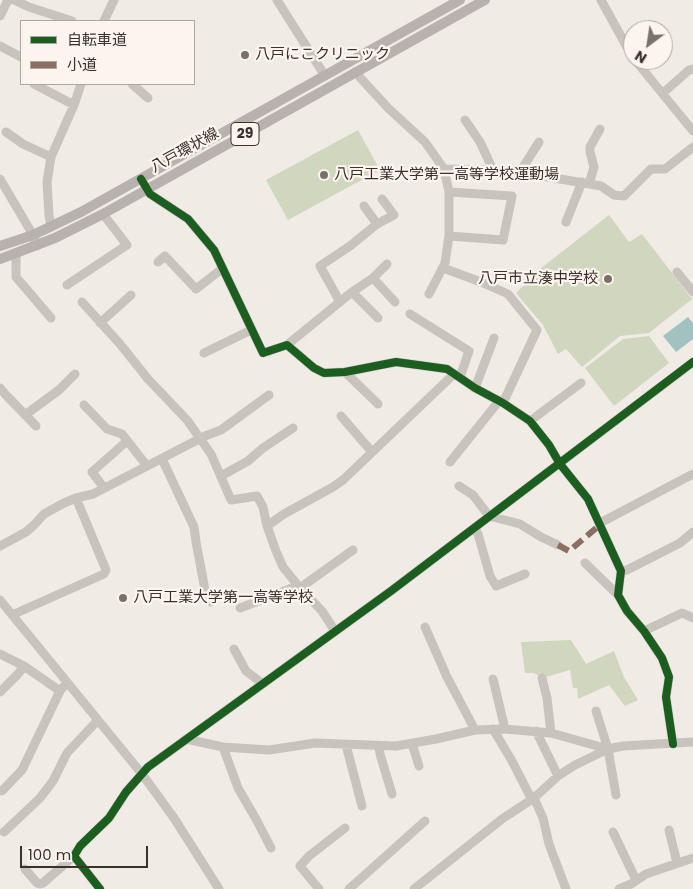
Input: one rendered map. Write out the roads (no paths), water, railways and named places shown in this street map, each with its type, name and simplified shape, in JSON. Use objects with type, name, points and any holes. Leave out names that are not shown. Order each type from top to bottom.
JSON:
[{"type":"main road","name":"八戸環状線","points":[[0,246],[51,227],[141,179],[460,0]]},
{"type":"main road","name":"八戸環状線","points":[[0,259],[38,246],[102,214],[485,0]]},
{"type":"street","points":[[0,16],[8,0]]},
{"type":"street","points":[[14,0],[69,20]]},
{"type":"street","points":[[104,20],[114,0]]},
{"type":"street","points":[[277,0],[325,76]]},
{"type":"street","points":[[601,0],[623,39]]},
{"type":"street","points":[[0,46],[20,56]]},
{"type":"street","points":[[663,93],[693,68]]},
{"type":"street","points":[[643,70],[693,130]]},
{"type":"street","points":[[356,72],[388,108],[425,142],[444,169],[449,192],[449,236],[445,263],[429,294]]},
{"type":"street","points":[[36,85],[74,105]]},
{"type":"street","points":[[51,227],[47,182],[51,157],[81,85]]},
{"type":"street","points":[[133,85],[148,98]]},
{"type":"street","points":[[465,120],[480,142],[493,170]]},
{"type":"street","points":[[566,222],[594,166],[590,147],[600,129]]},
{"type":"street","points":[[6,132],[23,144],[51,157]]},
{"type":"street","points":[[520,172],[539,142]]},
{"type":"street","points":[[444,169],[520,172],[601,186],[614,195],[624,196],[651,169],[665,170],[693,147]]},
{"type":"street","points":[[141,179],[150,194],[188,219],[214,250],[263,353],[287,345],[352,292],[373,278],[387,264]]},
{"type":"street","points":[[0,180],[38,246]]},
{"type":"street","points":[[449,192],[512,196],[503,240],[449,236]]},
{"type":"street","points":[[340,302],[320,266],[350,246],[377,224],[394,214],[382,199]]},
{"type":"street","points":[[364,206],[377,224]]},
{"type":"street","points":[[67,285],[127,245],[102,214]]},
{"type":"street","points":[[16,254],[16,277],[51,318]]},
{"type":"street","points":[[158,262],[165,256],[196,289],[223,268]]},
{"type":"street","points":[[443,268],[508,294],[536,330],[501,402],[450,462]]},
{"type":"street","points":[[677,272],[693,292]]},
{"type":"street","points":[[373,278],[395,302]]},
{"type":"street","points":[[352,292],[378,318]]},
{"type":"street","points":[[100,323],[131,295]]},
{"type":"street","points":[[82,302],[120,344],[148,379],[187,420],[211,454],[232,500],[257,496],[263,507],[267,526],[283,567],[322,611],[335,631]]},
{"type":"street","points":[[267,526],[343,480],[457,376],[468,350],[410,314]]},
{"type":"street","points":[[204,353],[251,330]]},
{"type":"street","points":[[475,388],[494,338]]},
{"type":"street","points":[[287,345],[314,368],[324,373],[345,372],[396,362],[448,369],[475,388],[530,420],[549,445],[560,464],[588,499],[622,571],[618,594]]},
{"type":"street","points":[[25,869],[37,883],[43,883],[74,856],[80,846],[109,818],[126,792],[148,767],[474,528],[693,362]]},
{"type":"street","points":[[345,372],[378,404]]},
{"type":"street","points":[[25,415],[59,390],[75,374]]},
{"type":"street","points":[[530,420],[581,383]]},
{"type":"street","points":[[2,394],[36,426]]},
{"type":"street","points":[[0,546],[26,532],[44,514],[64,503],[93,494],[228,427],[269,395]]},
{"type":"street","points":[[84,405],[107,429],[122,434],[147,466]]},
{"type":"street","points":[[340,416],[372,452]]},
{"type":"street","points":[[221,476],[248,461],[263,448],[293,428]]},
{"type":"street","points":[[104,488],[92,472],[127,441]]},
{"type":"street","points":[[162,459],[194,527],[205,590],[210,602]]},
{"type":"street","points":[[600,523],[693,474]]},
{"type":"street","points":[[459,486],[474,495],[489,516],[520,524],[558,545]]},
{"type":"street","points":[[12,615],[104,574],[106,570],[76,498]]},
{"type":"street","points":[[474,528],[478,534],[490,576],[496,586],[525,574]]},
{"type":"street","points":[[622,571],[680,543],[693,532]]},
{"type":"street","points":[[240,608],[299,587],[353,550]]},
{"type":"street","points":[[585,563],[618,594],[627,610],[662,658],[669,677],[666,697],[673,744]]},
{"type":"street","points":[[0,600],[142,774],[174,818],[219,889]]},
{"type":"street","points":[[644,632],[682,613],[693,618]]},
{"type":"street","points":[[425,627],[447,677],[475,730]]},
{"type":"street","points":[[234,649],[246,670],[263,684]]},
{"type":"street","points":[[0,654],[24,666],[60,691]]},
{"type":"street","points":[[0,692],[24,666]]},
{"type":"street","points":[[542,678],[547,698],[551,733]]},
{"type":"street","points":[[493,679],[505,729]]},
{"type":"street","points":[[2,791],[22,770],[60,691],[67,682]]},
{"type":"street","points":[[596,711],[608,749],[616,795]]},
{"type":"street","points":[[4,832],[40,798],[53,781],[67,753],[98,720]]},
{"type":"street","points":[[186,740],[223,747],[269,750],[315,743],[396,746],[475,730],[505,729],[551,733],[608,749]]},
{"type":"street","points":[[494,730],[543,818],[549,844],[566,889]]},
{"type":"street","points":[[536,731],[558,776]]},
{"type":"street","points":[[414,889],[502,819],[533,799],[558,776],[575,765],[608,749],[623,746],[693,742]]},
{"type":"street","points":[[346,744],[362,806]]},
{"type":"street","points":[[412,744],[420,766]]},
{"type":"street","points":[[379,746],[392,794]]},
{"type":"street","points":[[223,747],[238,788],[271,848]]},
{"type":"street","points":[[349,889],[425,821]]},
{"type":"street","points":[[319,889],[300,866],[309,856],[345,828]]},
{"type":"street","points":[[669,830],[677,863]]},
{"type":"street","points":[[613,832],[636,880]]},
{"type":"street","points":[[74,856],[100,889]]},
{"type":"street","points":[[619,889],[646,874],[693,858]]},
{"type":"water","points":[[688,317],[693,323],[693,339],[676,352],[663,336]]},
{"type":"place","name":"八戸にこクリニック","points":[[245,55]]},
{"type":"place","name":"八戸工業大学第一高等学校運動場","points":[[324,175]]},
{"type":"place","name":"八戸市立湊中学校","points":[[608,279]]},
{"type":"place","name":"八戸工業大学第一高等学校","points":[[123,598]]}]
